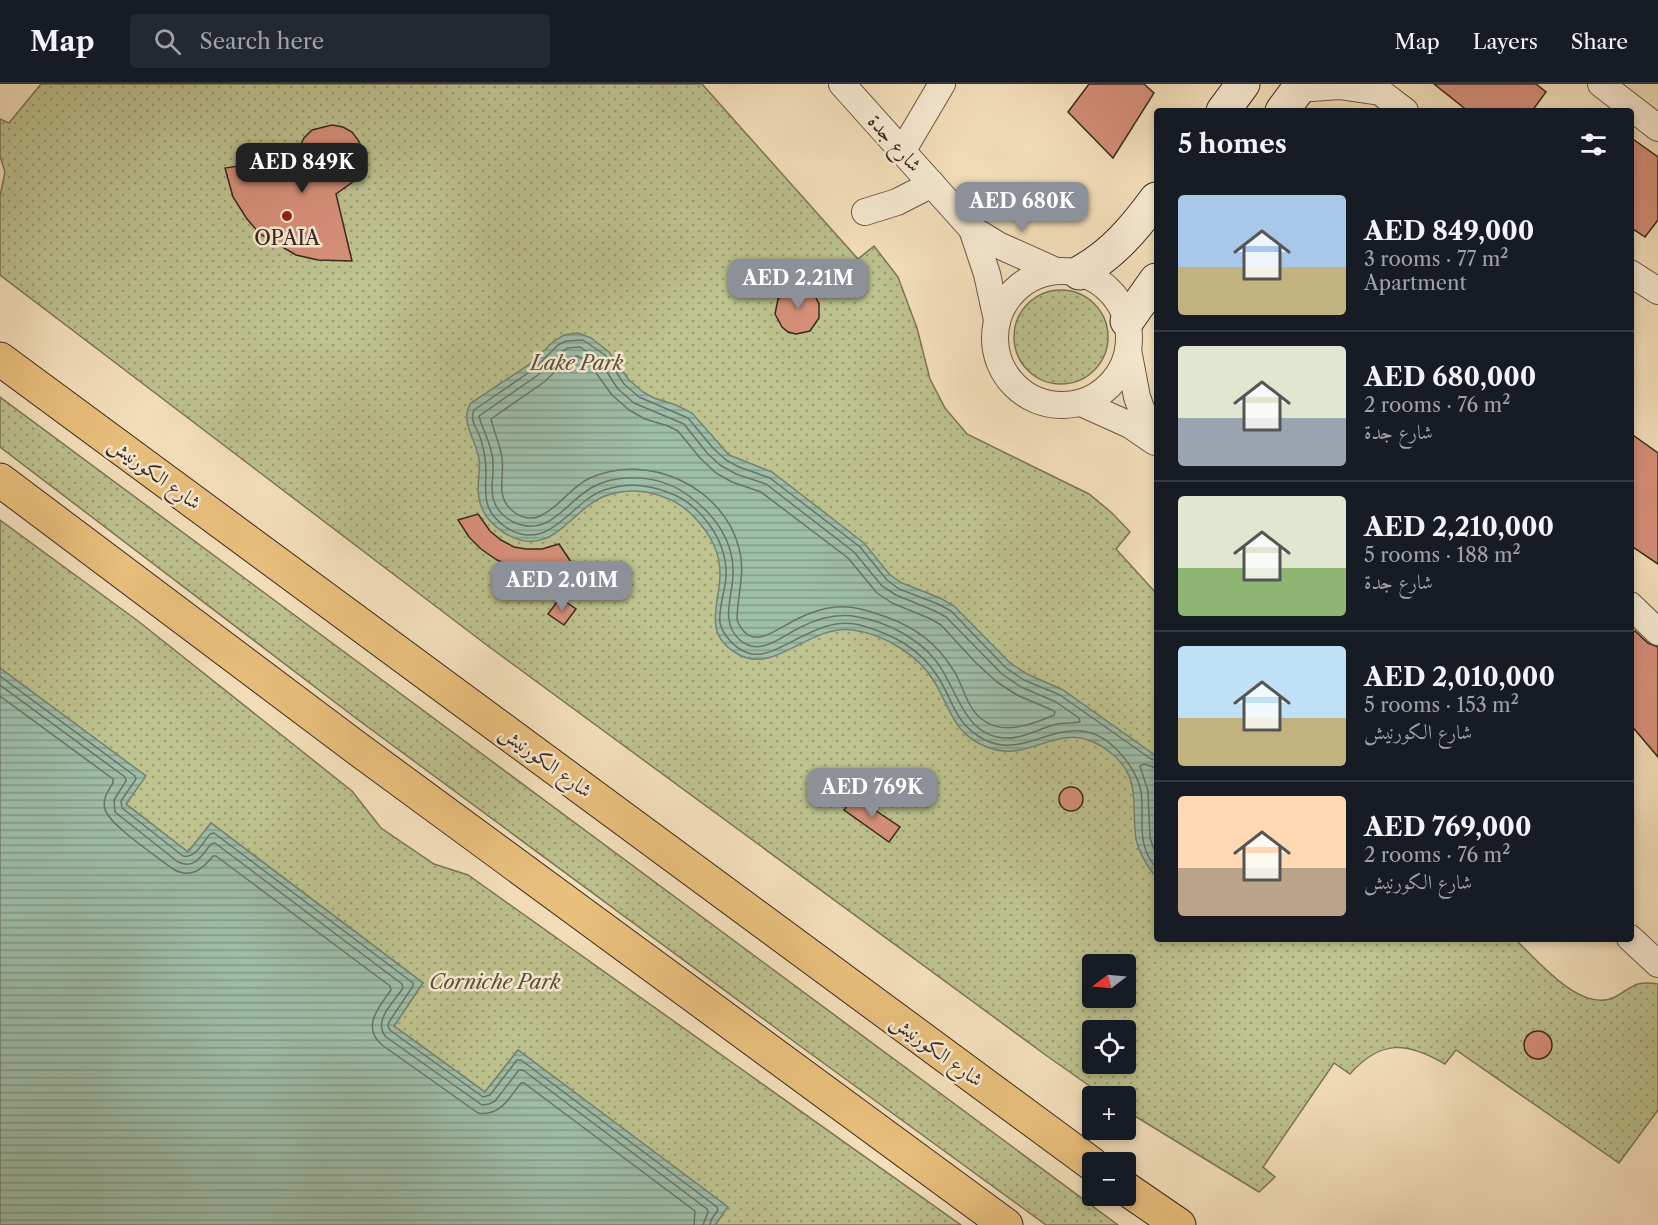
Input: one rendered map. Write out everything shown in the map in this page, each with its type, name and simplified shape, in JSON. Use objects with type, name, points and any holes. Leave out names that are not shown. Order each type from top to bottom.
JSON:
[{"type":"highway","name":"شارع الكورنيش","points":[[0,359],[1082,1157]]},
{"type":"highway","points":[[0,480],[377,763],[1006,1225]]},
{"type":"highway","points":[[1136,1196],[1179,1225]]},
{"type":"street","name":"شارع جدة","points":[[842,84],[972,229],[998,245],[1067,272]]},
{"type":"street","points":[[903,150],[942,84]]},
{"type":"street","points":[[1601,84],[1632,108]]},
{"type":"street","points":[[1294,95],[1339,86],[1378,88],[1401,108]]},
{"type":"street","points":[[1634,109],[1658,128]]},
{"type":"street","points":[[865,212],[897,202],[932,184]]},
{"type":"street","points":[[1154,201],[1116,248],[1097,262],[1067,272],[1036,275],[1019,286],[1005,302],[997,320],[994,339],[1001,368],[1015,387],[1030,398],[1046,404],[1064,406],[1081,403],[1098,395],[1112,383],[1122,368],[1127,336],[1154,284]]},
{"type":"street","name":"شارع جدة","points":[[972,229],[987,274],[997,320]]},
{"type":"street","points":[[1067,272],[1095,279],[1120,305],[1137,397],[1154,442]]},
{"type":"street","points":[[1081,403],[1130,426],[1154,442]]},
{"type":"street","points":[[1634,609],[1658,632]]},
{"type":"street","points":[[1634,942],[1658,964]]},
{"type":"green space","name":"Lake Park","points":[[41,84],[702,84],[858,259],[874,246],[898,277],[917,328],[930,379],[945,408],[967,434],[1089,494],[1130,532],[1116,549],[1154,591],[1154,942],[1518,942],[1560,982],[1588,998],[1602,1000],[1615,997],[1639,984],[1658,984],[1658,1110],[1619,1163],[1456,1050],[1445,1064],[1406,1048],[1384,1050],[1361,1063],[1350,1074],[1334,1063],[1263,1167],[1275,1177],[1259,1192],[1136,1117],[1136,1086],[1090,1086],[1047,1056],[488,646],[0,275],[0,196],[5,172],[0,156],[0,119],[9,123]]},
{"type":"green space","points":[[1061,290],[1079,293],[1094,304],[1105,319],[1108,337],[1105,355],[1094,370],[1079,381],[1061,384],[1043,381],[1028,370],[1017,355],[1014,337],[1017,319],[1028,304],[1043,293]]},
{"type":"green space","points":[[0,397],[1082,1198],[1082,1206],[1092,1206],[1118,1225],[1046,1225],[357,719],[0,447]]},
{"type":"green space","name":"Corniche Park","points":[[0,520],[138,621],[352,791],[381,828],[434,864],[468,875],[961,1225],[715,1225],[727,1207],[518,1050],[485,1092],[394,1026],[423,983],[211,823],[188,852],[126,804],[145,776],[0,668]]},
{"type":"water","points":[[578,333],[591,338],[609,352],[629,380],[643,392],[692,413],[729,455],[772,472],[864,543],[890,575],[902,583],[954,606],[1010,663],[1027,674],[1063,690],[1154,755],[1154,874],[1137,844],[1133,793],[1127,772],[1121,762],[1111,753],[1093,742],[1077,737],[1062,738],[1019,750],[1004,751],[976,742],[954,720],[934,681],[910,654],[888,641],[865,632],[837,630],[821,634],[778,655],[764,659],[750,659],[736,653],[719,636],[716,627],[720,566],[716,551],[697,520],[675,502],[659,495],[637,491],[608,495],[595,501],[560,530],[535,541],[520,540],[494,525],[484,513],[480,503],[479,459],[467,423],[468,410],[471,403],[530,364],[554,341],[564,335]]},
{"type":"water","points":[[0,668],[146,776],[126,804],[188,852],[211,823],[423,983],[394,1026],[485,1092],[518,1050],[728,1207],[715,1225],[0,1225]]},
{"type":"building","points":[[1089,84],[1144,84],[1154,93],[1113,158],[1068,112]]},
{"type":"building","points":[[1434,84],[1536,84],[1546,92],[1534,108],[1464,108]]},
{"type":"building","points":[[332,125],[352,132],[363,150],[363,161],[354,181],[336,194],[352,261],[318,260],[296,255],[260,234],[233,197],[225,168],[294,158],[304,138],[312,130]]},
{"type":"building","points":[[1634,140],[1658,157],[1658,220],[1645,237],[1634,230]]},
{"type":"building","points":[[810,286],[819,304],[819,318],[810,331],[796,334],[788,332],[782,327],[775,314],[778,299],[789,290]]},
{"type":"building","points":[[1634,436],[1658,453],[1658,564],[1634,548]]},
{"type":"building","points":[[478,514],[490,531],[514,547],[542,549],[559,544],[571,562],[543,567],[525,567],[513,566],[497,560],[469,537],[458,520]]},
{"type":"building","points":[[560,598],[576,609],[564,625],[548,614]]},
{"type":"building","points":[[1634,632],[1648,643],[1658,647],[1658,757],[1634,729]]},
{"type":"building","points":[[1071,787],[1076,788],[1082,794],[1082,804],[1076,810],[1071,811],[1066,810],[1060,804],[1059,799],[1060,794],[1066,788]]},
{"type":"building","points":[[854,796],[900,827],[889,842],[844,810]]},
{"type":"building","points":[[1538,1031],[1548,1035],[1552,1045],[1548,1055],[1538,1059],[1528,1055],[1524,1045],[1528,1035]]},
{"type":"place","name":"OPAIA","points":[[287,216]]}]
